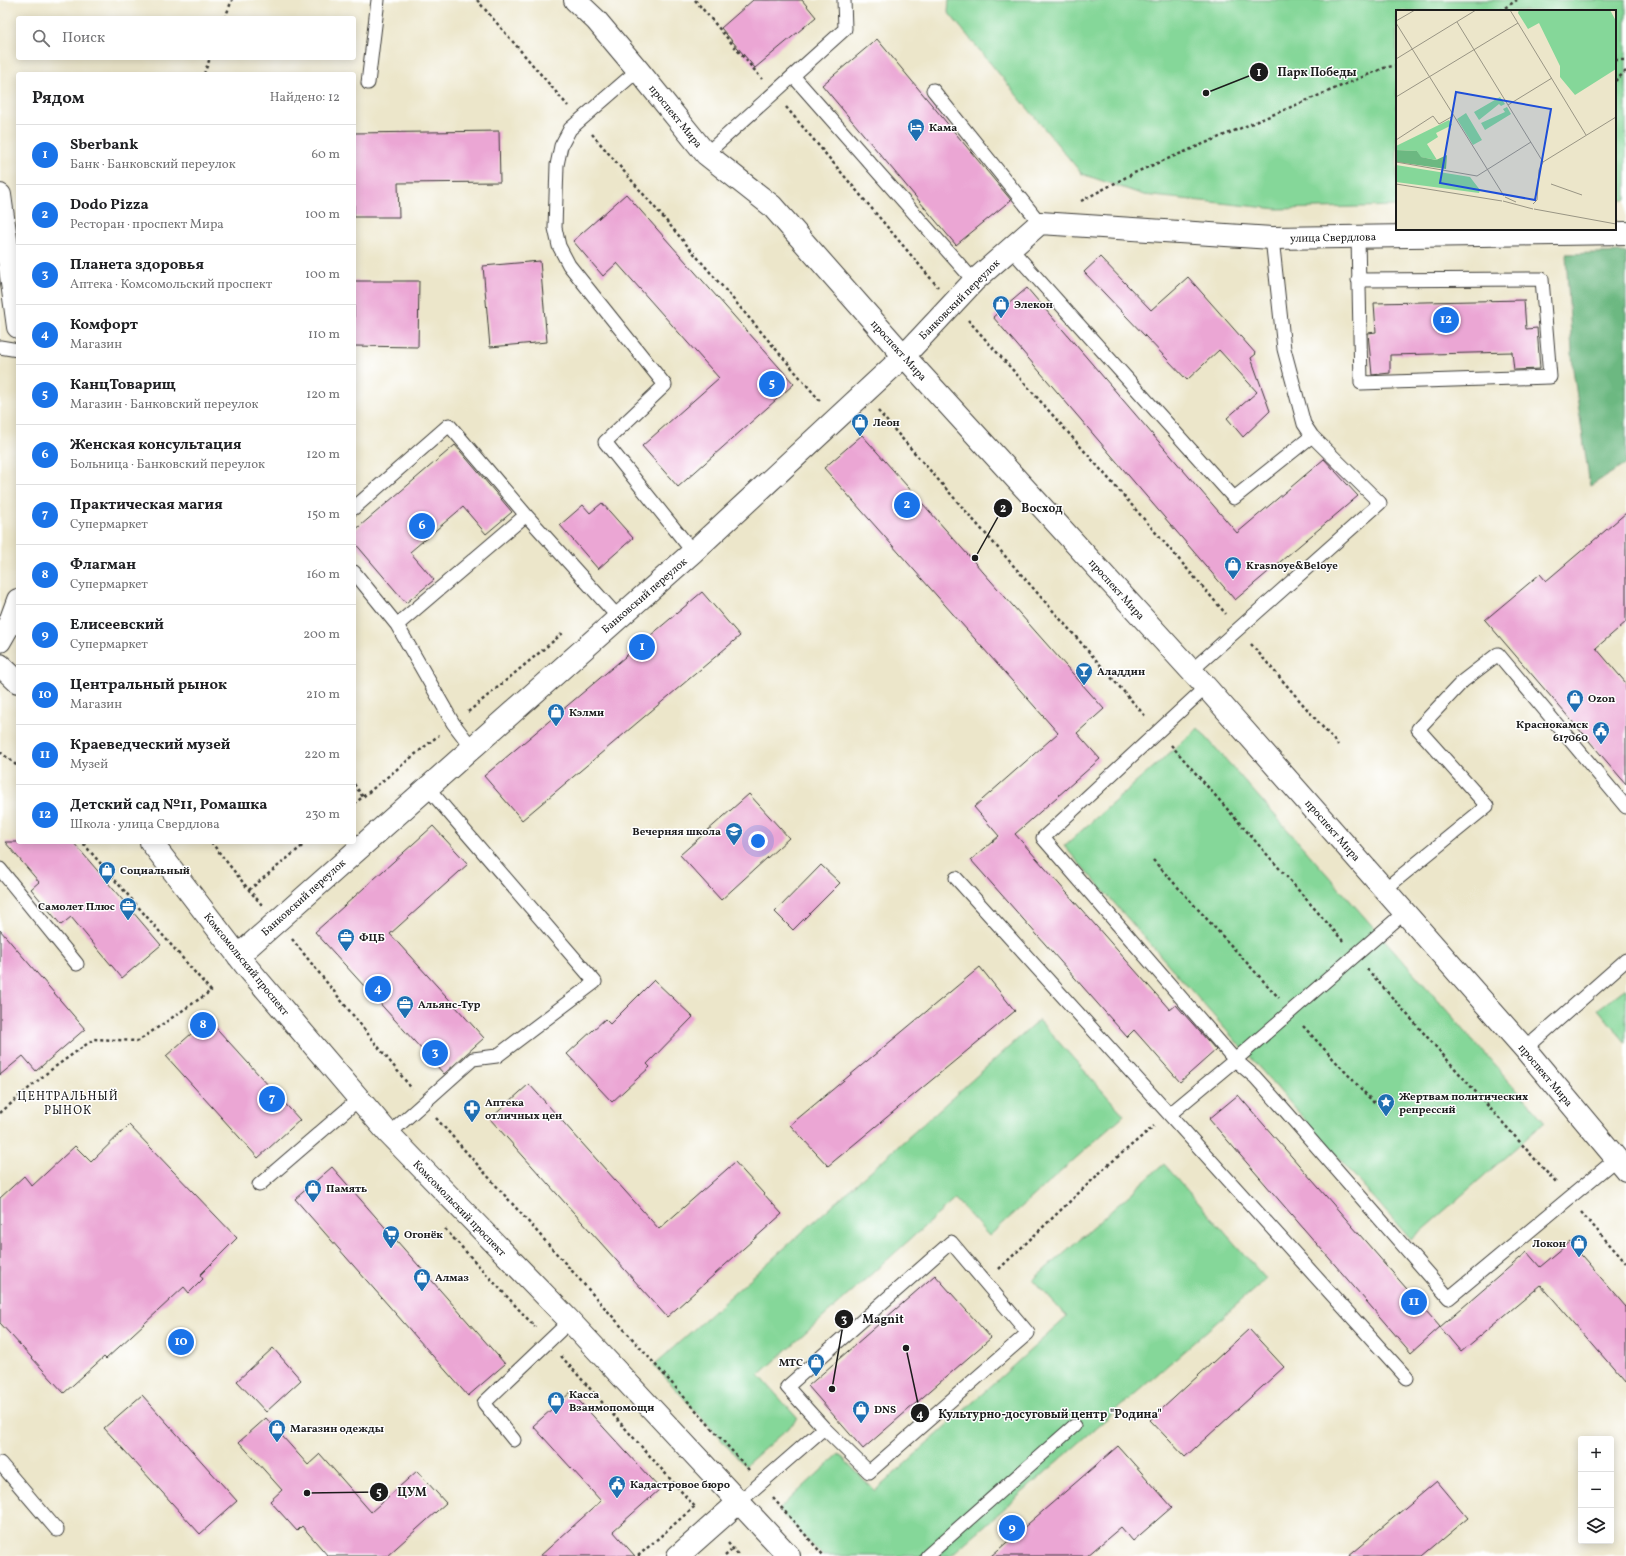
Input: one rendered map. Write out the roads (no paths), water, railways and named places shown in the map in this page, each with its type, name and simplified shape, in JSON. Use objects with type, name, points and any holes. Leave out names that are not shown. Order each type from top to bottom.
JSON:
[{"type":"street","name":"проспект Мира","points":[[575,0],[596,20],[706,154],[772,206],[904,356],[1206,687],[1623,1160]]},
{"type":"street","name":"проспект Мира","points":[[585,0],[596,20]]},
{"type":"street","points":[[0,195],[16,312]]},
{"type":"street","name":"Банковский переулок","points":[[238,956],[276,920],[693,552],[904,356],[974,281],[1040,223]]},
{"type":"street","name":"улица Свердлова","points":[[1040,223],[1272,238],[1626,233]]},
{"type":"street","points":[[0,642],[8,627],[16,605]]},
{"type":"street","points":[[0,665],[16,680]]},
{"type":"street","name":"Комсомольский проспект","points":[[153,844],[238,956],[389,1134],[570,1321],[789,1556]]},
{"type":"street","points":[[678,1556],[740,1502]]},
{"type":"lane","points":[[368,83],[378,0]]},
{"type":"lane","points":[[706,154],[794,77],[845,29],[844,0]]},
{"type":"lane","points":[[638,70],[580,120],[570,130],[561,146],[557,165],[555,228],[559,246],[569,265],[584,286],[665,385],[605,442],[693,552]]},
{"type":"lane","points":[[794,77],[974,281]]},
{"type":"lane","points":[[933,90],[1040,223]]},
{"type":"lane","points":[[1358,237],[1358,280],[1361,383],[1550,377],[1542,279],[1358,280]]},
{"type":"lane","points":[[1191,671],[1380,502],[1312,436],[1304,424],[1284,349],[1272,238]]},
{"type":"lane","points":[[1011,249],[1234,498],[1312,436]]},
{"type":"lane","points":[[0,347],[16,350]]},
{"type":"lane","points":[[356,506],[449,425],[526,516],[618,617]]},
{"type":"lane","points":[[398,625],[526,516]]},
{"type":"lane","points":[[356,574],[398,625],[454,723],[472,748]]},
{"type":"lane","points":[[1385,889],[1487,806],[1418,729],[1463,682],[1498,654],[1626,807]]},
{"type":"lane","points":[[1206,687],[1043,838],[1235,1060],[1255,1077],[1282,1106],[1449,1298],[1569,1198],[1623,1160]]},
{"type":"lane","points":[[389,1134],[473,1059],[498,1056],[595,982],[427,787]]},
{"type":"lane","points":[[0,869],[77,964]]},
{"type":"lane","points":[[956,878],[1407,1378]]},
{"type":"lane","points":[[1170,1114],[1235,1060],[1405,912]]},
{"type":"lane","points":[[1525,1049],[1626,960]]},
{"type":"lane","points":[[259,1185],[359,1099]]},
{"type":"lane","points":[[951,1242],[1028,1334],[869,1472],[824,1428],[787,1387],[951,1242]]},
{"type":"lane","points":[[514,1440],[484,1403],[570,1321]]},
{"type":"lane","points":[[927,1556],[1074,1426]]},
{"type":"lane","points":[[740,1502],[824,1428]]},
{"type":"lane","points":[[0,1463],[57,1530]]},
{"type":"place","name":"Парк Победы","points":[[1206,93]]},
{"type":"place","name":"Кама","points":[[916,142]]},
{"type":"place","name":"Элекон","points":[[1001,319]]},
{"type":"place","name":"Детский сад №11, Ромашка","points":[[1446,320]]},
{"type":"place","name":"КанцТоварищ","points":[[772,384]]},
{"type":"place","name":"Леон","points":[[860,437]]},
{"type":"place","name":"Dodo Pizza","points":[[907,505]]},
{"type":"place","name":"Женская консультация","points":[[422,526]]},
{"type":"place","name":"Восход","points":[[975,558]]},
{"type":"place","name":"Krasnoye&Beloye","points":[[1233,580]]},
{"type":"place","name":"Sberbank","points":[[642,647]]},
{"type":"place","name":"Аладдин","points":[[1084,686]]},
{"type":"place","name":"Ozon","points":[[1575,713]]},
{"type":"place","name":"Кэлми","points":[[556,727]]},
{"type":"place","name":"Краснокамск 617060","points":[[1601,745]]},
{"type":"place","name":"Вечерняя школа","points":[[734,846]]},
{"type":"place","name":"Социальный","points":[[107,885]]},
{"type":"place","name":"Самолет Плюс","points":[[128,921]]},
{"type":"place","name":"ФЦБ","points":[[346,952]]},
{"type":"place","name":"Комфорт","points":[[378,989]]},
{"type":"place","name":"Альянс-Тур","points":[[405,1019]]},
{"type":"place","name":"Флагман","points":[[203,1025]]},
{"type":"place","name":"Планета здоровья","points":[[435,1053]]},
{"type":"place","name":"Практическая магия","points":[[272,1099]]},
{"type":"place","name":"Жертвам политических репрессий","points":[[1386,1117]]},
{"type":"place","name":"Аптека отличных цен","points":[[472,1123]]},
{"type":"place","name":"Память","points":[[313,1203]]},
{"type":"place","name":"Огонёк","points":[[391,1249]]},
{"type":"place","name":"Локон","points":[[1579,1258]]},
{"type":"place","name":"Алмаз","points":[[422,1292]]},
{"type":"place","name":"Краеведческий музей","points":[[1414,1302]]},
{"type":"place","name":"Центральный рынок","points":[[181,1342]]},
{"type":"place","name":"Культурно-досуговый центр \"Родина\"","points":[[906,1348]]},
{"type":"place","name":"МТС","points":[[816,1377]]},
{"type":"place","name":"Magnit","points":[[832,1389]]},
{"type":"place","name":"Касса Взаимопомощи","points":[[556,1415]]},
{"type":"place","name":"DNS","points":[[861,1424]]},
{"type":"place","name":"Магазин одежды","points":[[277,1443]]},
{"type":"place","name":"ЦУМ","points":[[307,1493]]},
{"type":"place","name":"Кадастровое бюро","points":[[617,1499]]},
{"type":"place","name":"Елисеевский","points":[[1012,1528]]},
{"type":"district","name":"ЦЕНТРАЛЬНЫЙ РЫНОК","points":[[68,1103]]}]
